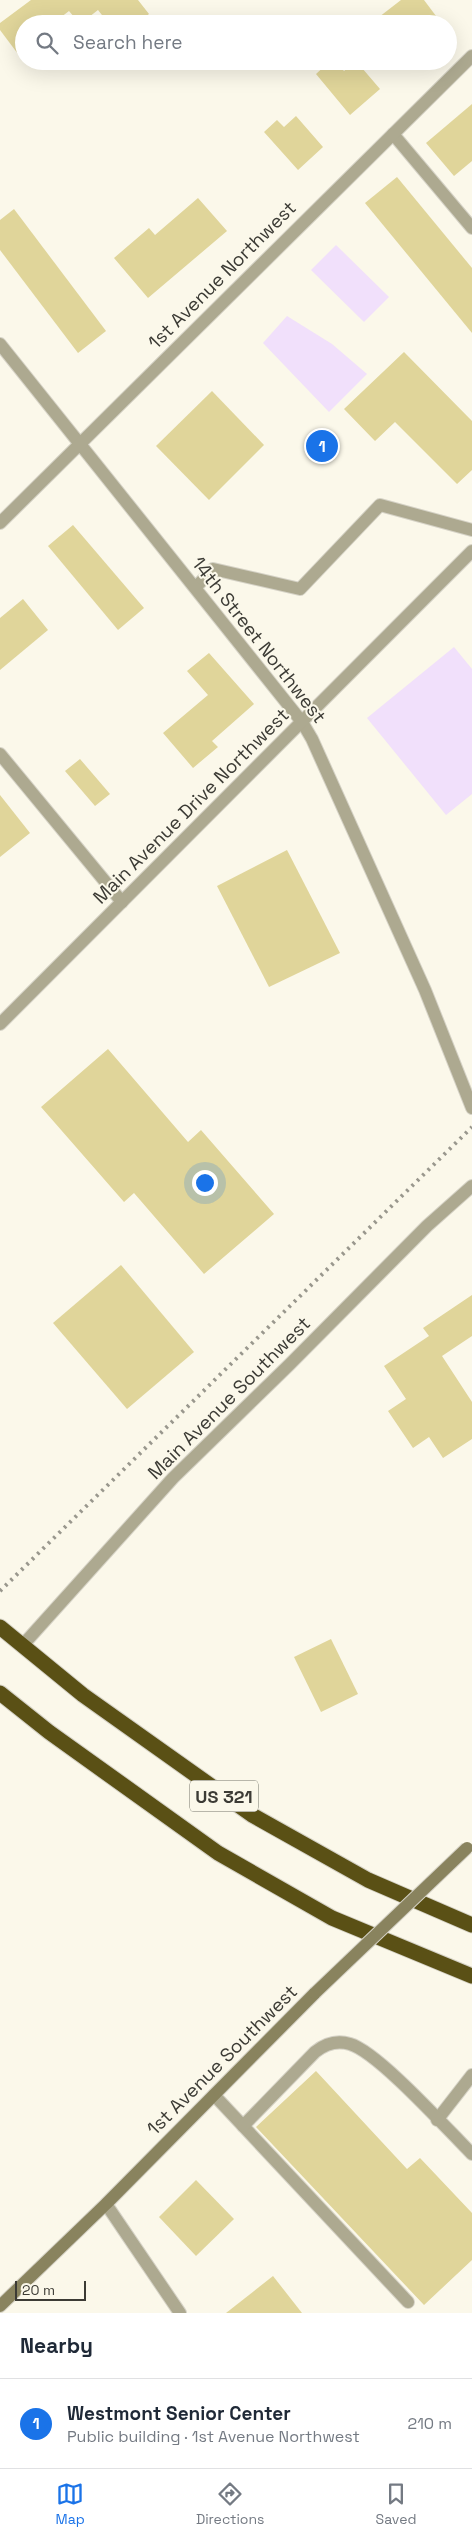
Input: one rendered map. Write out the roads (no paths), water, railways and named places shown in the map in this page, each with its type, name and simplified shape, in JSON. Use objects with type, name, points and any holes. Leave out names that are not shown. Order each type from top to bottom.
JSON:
[{"type":"highway","name":"US 321","points":[[0,1627],[83,1695],[252,1815],[368,1880],[472,1925]]},
{"type":"highway","name":"US 321","points":[[0,1693],[49,1732],[218,1853],[332,1918],[472,1976]]},
{"type":"main road","name":"1st Avenue Southwest","points":[[0,2306],[106,2204],[315,1993],[469,1845]]},
{"type":"street","name":"1st Avenue Northwest","points":[[0,523],[472,56]]},
{"type":"street","points":[[393,134],[472,228]]},
{"type":"street","name":"14th Street Northwest","points":[[0,344],[302,722],[312,739],[425,990],[472,1108]]},
{"type":"street","points":[[196,587],[214,569],[300,589],[380,505],[472,530]]},
{"type":"street","name":"Main Avenue Drive Northwest","points":[[0,1024],[472,551]]},
{"type":"street","points":[[0,754],[122,902]]},
{"type":"street","name":"Main Avenue Southwest","points":[[22,1646],[173,1478],[427,1226],[472,1186]]},
{"type":"street","points":[[243,2126],[324,2045],[335,2043],[350,2044],[363,2050],[389,2072],[472,2154]]},
{"type":"street","points":[[438,2120],[472,2075]]},
{"type":"street","points":[[214,2095],[408,2302]]},
{"type":"street","points":[[106,2204],[180,2313]]},
{"type":"railway","points":[[0,1591],[472,1127]]},
{"type":"place","name":"Westmont Senior Center","points":[[322,446]]}]
